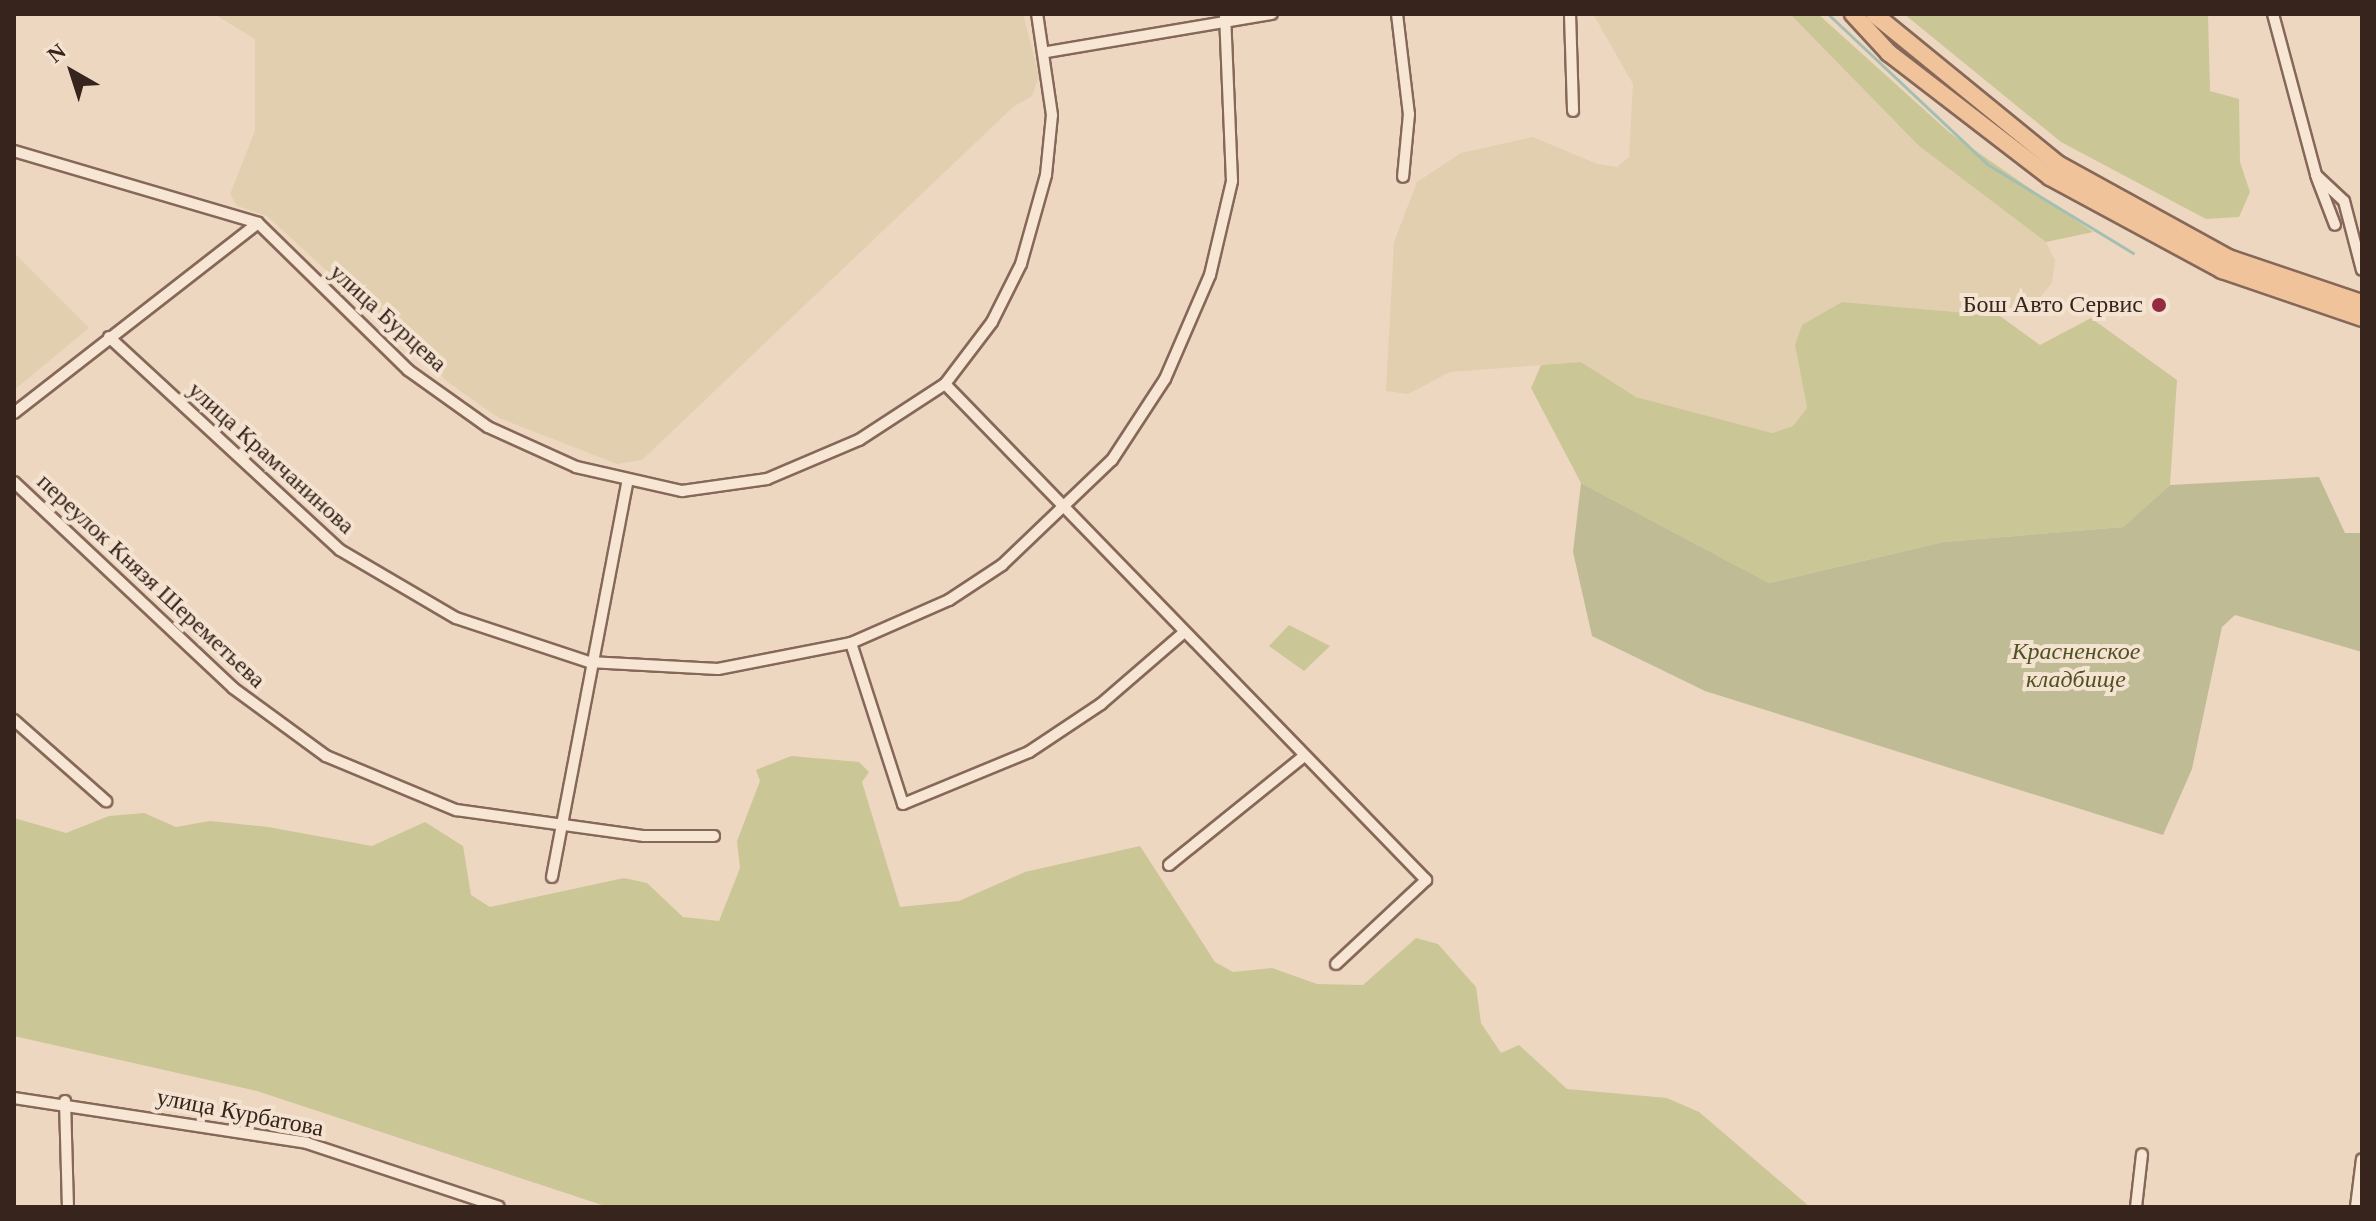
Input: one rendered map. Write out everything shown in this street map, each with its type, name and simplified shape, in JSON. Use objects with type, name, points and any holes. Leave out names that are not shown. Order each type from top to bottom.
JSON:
[{"type":"main road","points":[[1853,14],[1900,62],[2050,177],[2222,270],[2362,318]]},
{"type":"main road","points":[[1874,14],[2058,164],[2228,258],[2362,303]]},
{"type":"street","name":"улица Бурцева","points":[[14,151],[258,223],[408,370],[488,427],[576,467],[682,491],[767,479],[859,440],[945,384],[992,322],[1021,264],[1046,175],[1047,52],[1037,14]]},
{"type":"street","points":[[1047,52],[1226,18],[1272,14]]},
{"type":"street","points":[[1397,14],[1409,114],[1403,177]]},
{"type":"street","points":[[1570,14],[1573,111]]},
{"type":"street","points":[[2273,14],[2316,175],[2335,225]]},
{"type":"street","name":"улица Крамчанинова","points":[[109,337],[340,550],[456,618],[589,662],[718,669],[851,643],[949,600],[1065,511],[1112,460],[1165,379],[1210,275],[1232,181],[1226,18]]},
{"type":"street","points":[[2316,175],[2344,201],[2362,270]]},
{"type":"street","points":[[14,413],[258,223]]},
{"type":"street","points":[[945,384],[1182,634],[1426,880],[1336,964]]},
{"type":"street","points":[[552,877],[589,662],[628,480]]},
{"type":"street","name":"переулок Князя Шереметьева","points":[[14,482],[233,688],[326,756],[456,810],[559,827],[714,836]]},
{"type":"street","points":[[851,643],[903,804],[1029,752],[1101,704],[1182,634]]},
{"type":"street","points":[[14,720],[106,801]]},
{"type":"street","points":[[1169,865],[1304,756]]},
{"type":"street","name":"улица Курбатова","points":[[14,1098],[65,1101],[307,1143],[499,1207]]},
{"type":"street","points":[[65,1101],[68,1207]]},
{"type":"street","points":[[2136,1207],[2142,1154]]},
{"type":"street","points":[[2356,1207],[2362,1159]]},
{"type":"street","points":[[458,1207],[462,1194]]},
{"type":"shaded area","points":[[214,14],[1023,14],[1039,76],[1032,96],[1013,107],[642,460],[617,464],[499,418],[449,383],[267,216],[237,206],[230,194],[255,131],[255,39]]},
{"type":"shaded area","points":[[1593,14],[1790,14],[1919,146],[2046,242],[2055,260],[2052,283],[2032,307],[2000,316],[1842,302],[1795,345],[1807,408],[1793,426],[1772,433],[1636,397],[1581,362],[1450,372],[1408,394],[1386,391],[1394,242],[1417,182],[1461,153],[1533,137],[1597,164],[1617,167],[1629,157],[1633,84]]},
{"type":"shaded area","points":[[1790,14],[1818,14],[1950,133],[2093,232],[2046,242],[1919,146]]},
{"type":"shaded area","points":[[1904,14],[2208,14],[2210,91],[2239,99],[2240,162],[2250,192],[2239,217],[2206,219],[2061,142]]},
{"type":"shaded area","points":[[14,253],[89,328],[14,390]]},
{"type":"shaded area","points":[[1842,302],[2000,316],[2040,345],[2091,318],[2177,380],[2170,485],[2123,527],[1943,542],[1769,583],[1581,483],[1531,388],[1541,365],[1581,362],[1636,397],[1772,433],[1793,426],[1807,408],[1795,345],[1802,325]]},
{"type":"shaded area","points":[[1289,625],[1330,646],[1304,671],[1269,646]]},
{"type":"shaded area","points":[[791,756],[859,762],[869,772],[862,782],[900,907],[959,901],[1025,872],[1140,846],[1215,962],[1233,972],[1272,968],[1317,984],[1363,985],[1416,938],[1438,944],[1476,987],[1481,1023],[1501,1053],[1519,1045],[1567,1089],[1667,1098],[1699,1112],[1810,1207],[608,1207],[257,1091],[14,1036],[14,818],[66,833],[109,816],[144,813],[176,827],[210,821],[268,827],[372,846],[425,822],[463,846],[471,895],[490,907],[624,878],[647,883],[683,917],[719,921],[740,868],[737,841],[760,781],[756,770]]},
{"type":"green space","name":"Красненское кладбище","points":[[2319,477],[2345,533],[2362,533],[2362,652],[2235,615],[2222,627],[2192,769],[2163,835],[1705,691],[1592,636],[1573,552],[1581,483],[1769,583],[1943,542],[2123,527],[2170,485]]},
{"type":"waterway","points":[[1828,14],[1987,164],[2133,253]]},
{"type":"place","name":"Бош Авто Сервис","points":[[2159,305]]}]
